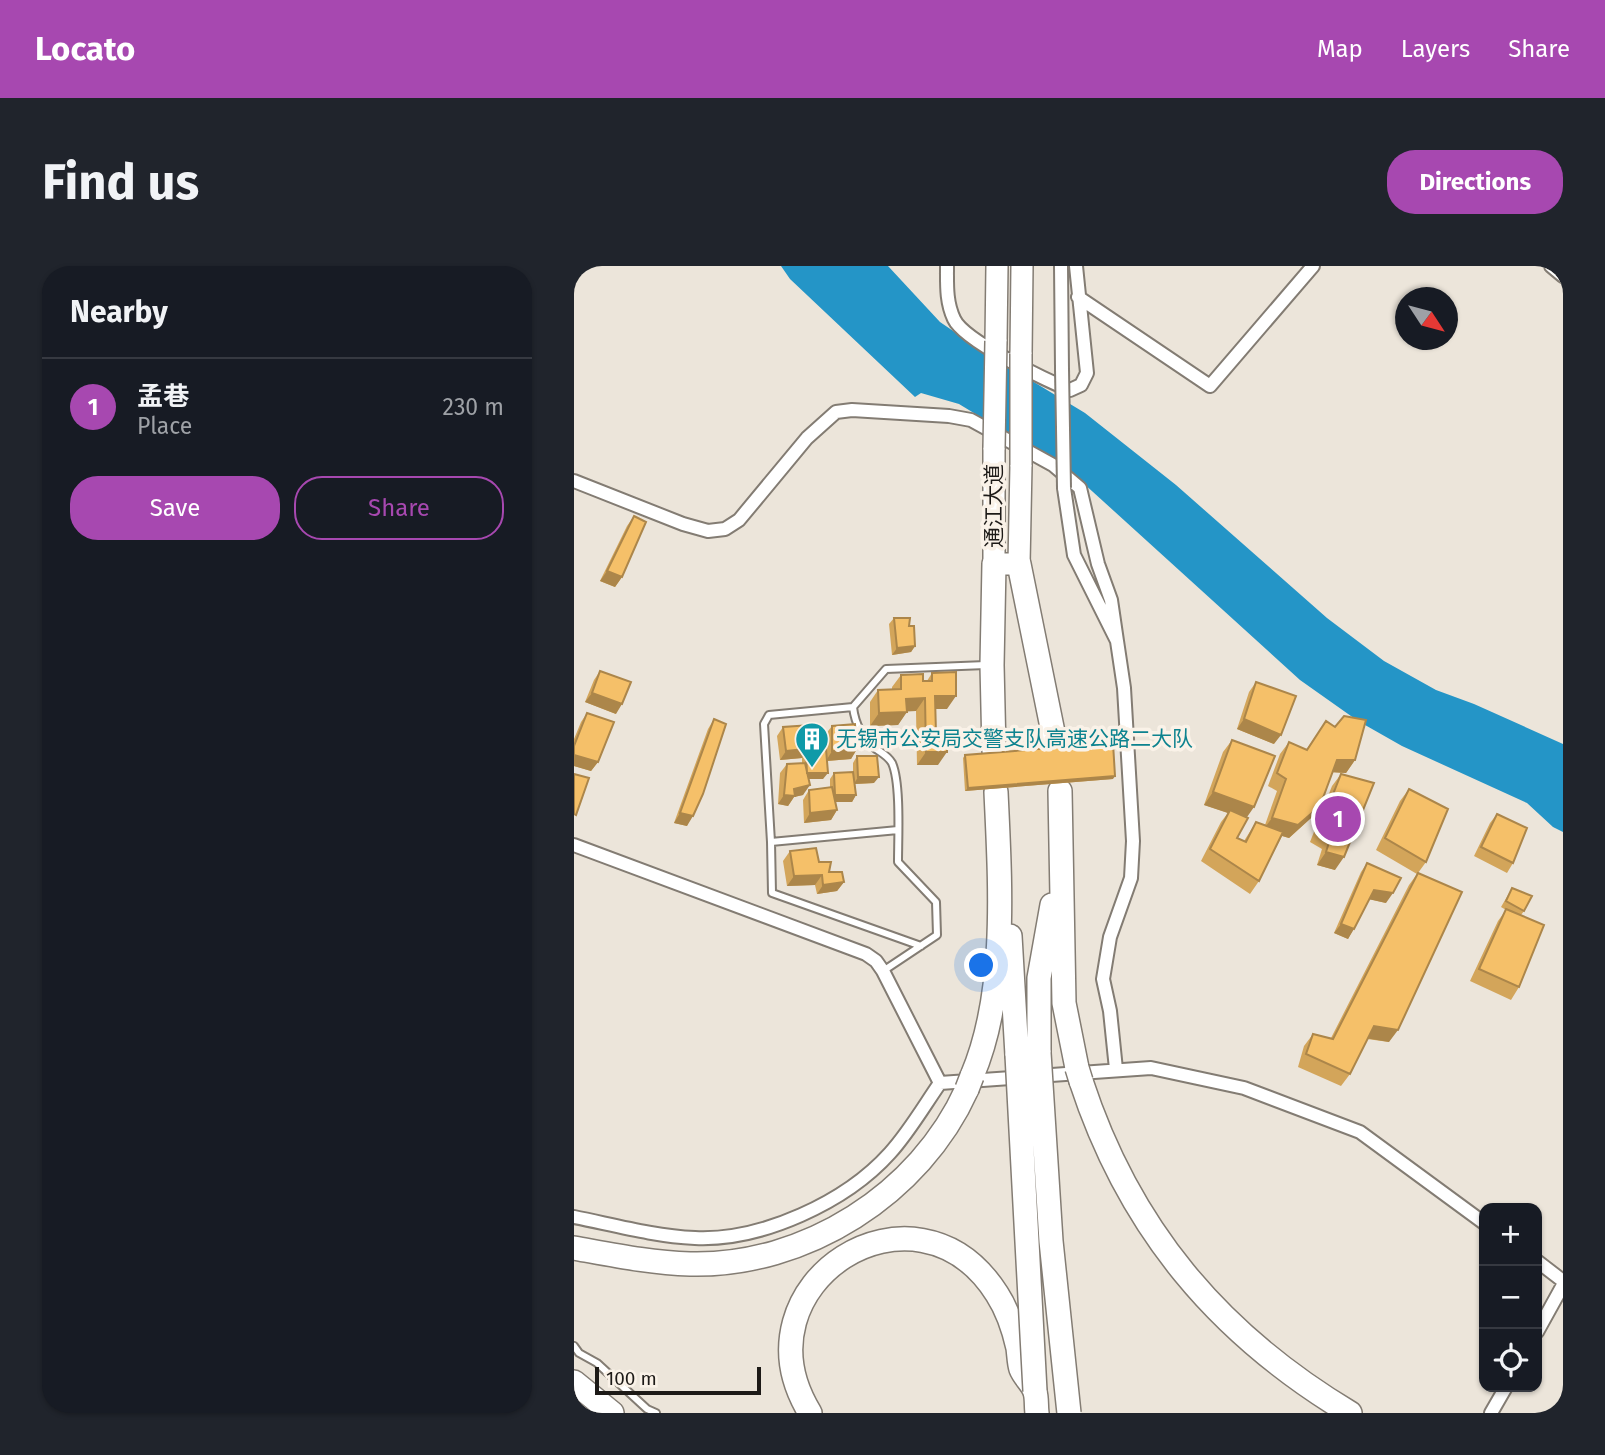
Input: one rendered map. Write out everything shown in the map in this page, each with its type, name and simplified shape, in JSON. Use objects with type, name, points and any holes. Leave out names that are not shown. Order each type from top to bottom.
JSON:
[{"type":"highway","name":"通江大道","points":[[993,564],[997,266]]},
{"type":"highway","name":"通江大道","points":[[1019,564],[1023,266]]},
{"type":"highway","points":[[994,751],[993,564],[1019,564],[1056,747]]},
{"type":"highway","points":[[1060,791],[1064,1003],[1079,1075],[1111,1159],[1135,1204],[1166,1251],[1201,1293],[1238,1332],[1279,1365],[1350,1413]]},
{"type":"highway","points":[[574,1248],[637,1260],[692,1264],[742,1261],[792,1248],[833,1230],[875,1203],[909,1174],[939,1137],[970,1083],[985,1037],[991,1005],[1001,896],[996,792]]},
{"type":"highway","points":[[1036,1402],[1028,1054],[1062,843]]},
{"type":"highway","points":[[1001,896],[1010,926],[1028,1054],[1069,1413]]},
{"type":"highway","points":[[810,1413],[800,1398],[791,1359],[791,1340],[798,1310],[808,1290],[825,1270],[845,1254],[861,1246],[904,1239],[938,1245],[963,1259],[984,1277],[1007,1312],[1021,1370],[1036,1402]]},
{"type":"highway","points":[[574,1382],[612,1413]]},
{"type":"street","points":[[947,266],[946,293],[955,322],[982,343],[1038,376],[1070,390],[1081,385],[1087,373],[1076,266]]},
{"type":"street","points":[[1061,266],[1064,488],[1074,555],[1117,641]]},
{"type":"street","points":[[1078,297],[1210,386],[1313,266]]},
{"type":"street","points":[[1551,266],[1563,276]]},
{"type":"street","points":[[574,481],[683,524],[708,531],[725,530],[739,520],[807,438],[835,412],[852,410],[949,416],[971,420],[1053,465],[1080,488],[1098,564],[1111,600],[1124,688],[1133,841],[1131,878],[1110,937],[1103,979],[1110,1012],[1116,1069]]},
{"type":"street","points":[[574,845],[853,948],[876,961],[940,1083]]},
{"type":"street","points":[[574,1217],[697,1238],[764,1228],[846,1191],[890,1153],[940,1083],[1151,1068],[1244,1088],[1360,1132],[1479,1219]]},
{"type":"street","points":[[1539,1329],[1563,1283],[1542,1265]]},
{"type":"street","points":[[1491,1413],[1503,1392]]},
{"type":"lane","points":[[921,946],[772,893],[764,724],[769,715],[853,707],[886,669],[992,665]]},
{"type":"lane","points":[[853,707],[855,722],[866,739],[886,755],[892,765],[898,862],[936,902],[937,935],[883,971]]},
{"type":"lane","points":[[771,842],[898,830]]},
{"type":"lane","points":[[574,1346],[647,1409],[656,1413]]},
{"type":"water","points":[[781,266],[888,266],[940,322],[1085,413],[1176,485],[1327,618],[1384,661],[1436,690],[1563,744],[1563,832],[1553,827],[1527,803],[1402,746],[1358,721],[1300,680],[1071,472],[959,404],[921,393],[915,397],[790,279]]},
{"type":"building","points":[[634,516],[646,522],[622,577],[607,571]]},
{"type":"building","points":[[894,618],[910,618],[909,626],[914,626],[915,646],[897,648]]},
{"type":"building","points":[[600,671],[631,682],[622,704],[592,693]]},
{"type":"building","points":[[956,672],[956,696],[935,696],[936,734],[947,734],[947,752],[926,752],[925,698],[906,699],[907,712],[879,713],[878,690],[901,689],[901,675],[923,674],[923,681],[932,681],[932,673]]},
{"type":"building","points":[[1256,682],[1296,696],[1281,735],[1244,719]]},
{"type":"building","points":[[587,713],[614,722],[598,762],[574,755],[574,746]]},
{"type":"building","points":[[1344,716],[1366,720],[1355,760],[1337,760],[1320,806],[1298,825],[1272,818],[1286,779],[1277,773],[1289,742],[1307,750],[1326,721],[1335,727]]},
{"type":"building","points":[[714,719],[726,724],[703,794],[693,816],[680,813]]},
{"type":"building","points":[[855,724],[857,749],[832,751],[832,726]]},
{"type":"building","points":[[811,725],[814,748],[786,751],[783,727]]},
{"type":"building","points":[[1232,740],[1275,756],[1254,807],[1213,792]]},
{"type":"building","points":[[1113,743],[1115,776],[968,788],[965,755]]},
{"type":"building","points":[[826,749],[828,773],[807,773],[806,752]]},
{"type":"building","points":[[857,756],[877,756],[879,777],[858,777]]},
{"type":"building","points":[[805,763],[810,785],[794,789],[795,796],[784,795],[787,764]]},
{"type":"building","points":[[853,772],[856,795],[835,795],[834,773]]},
{"type":"building","points":[[574,774],[589,778],[576,815],[574,814]]},
{"type":"building","points":[[1341,774],[1374,783],[1344,857],[1326,852],[1331,836],[1319,830]]},
{"type":"building","points":[[832,787],[837,810],[810,813],[809,790]]},
{"type":"building","points":[[1409,789],[1448,809],[1426,862],[1385,838]]},
{"type":"building","points":[[1230,810],[1248,818],[1237,838],[1246,842],[1256,822],[1283,832],[1259,881],[1210,849]]},
{"type":"building","points":[[1497,814],[1527,828],[1513,863],[1481,847]]},
{"type":"building","points":[[816,848],[819,862],[831,862],[829,872],[842,872],[844,882],[823,885],[822,875],[794,876],[790,851]]},
{"type":"building","points":[[1367,863],[1401,878],[1393,893],[1374,890],[1354,929],[1341,924]]},
{"type":"building","points":[[1418,873],[1462,892],[1398,1030],[1374,1026],[1350,1074],[1306,1054],[1313,1034],[1333,1039]]},
{"type":"building","points":[[1512,888],[1532,896],[1524,911],[1506,901]]},
{"type":"building","points":[[1506,909],[1544,925],[1519,987],[1479,969]]},
{"type":"place","name":"无锡市公安局交警支队高速公路二大队","points":[[812,769]]},
{"type":"place","name":"孟巷","points":[[1338,819]]}]
